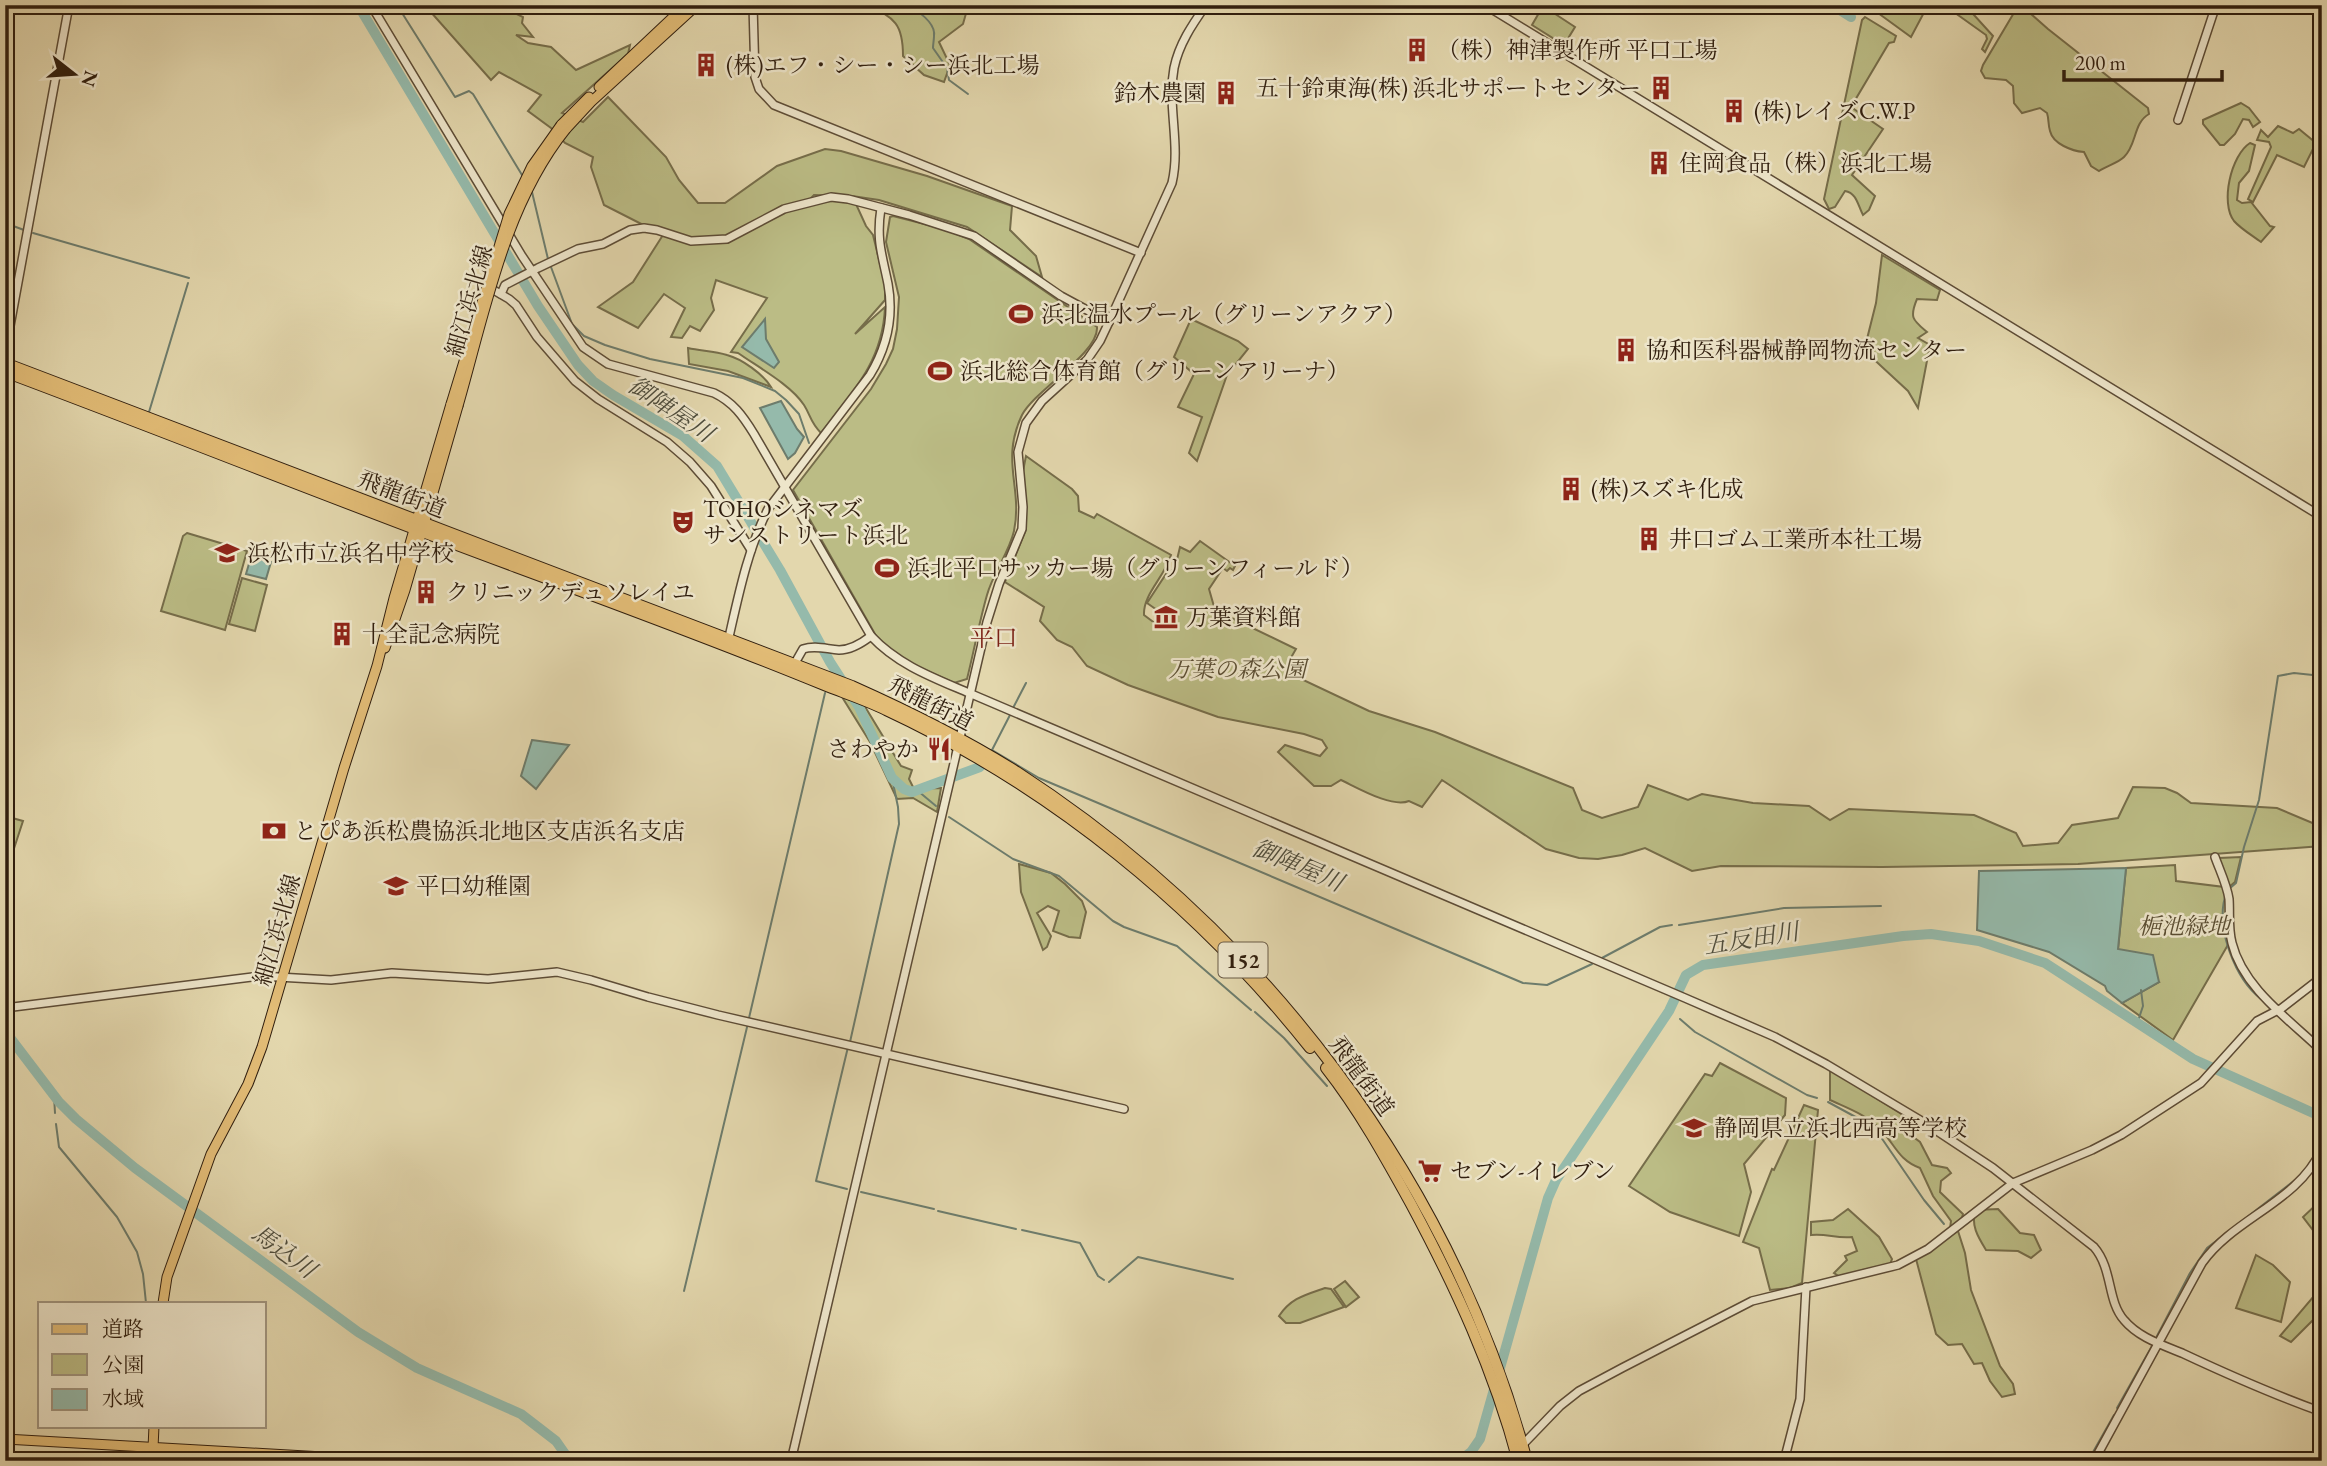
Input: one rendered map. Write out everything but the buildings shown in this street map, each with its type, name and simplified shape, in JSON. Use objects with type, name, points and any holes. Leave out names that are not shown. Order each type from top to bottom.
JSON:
[{"type":"highway","name":"飛龍街道","points":[[5,363],[419,526]]},
{"type":"highway","name":"飛龍街道","points":[[5,372],[730,642],[795,663],[852,686],[1017,772],[1114,842],[1188,905],[1284,1005],[1341,1077],[1399,1164],[1436,1228],[1495,1365],[1519,1453]]},
{"type":"highway","name":"飛龍街道","points":[[730,642],[958,742],[1111,850],[1181,908],[1275,1004],[1330,1074],[1377,1142],[1458,1296],[1492,1377],[1519,1453],[1527,1461]]},
{"type":"main road","name":"細江浜北線","points":[[163,1302],[167,1277],[211,1154],[248,1084],[262,1047],[344,768],[377,666],[398,613],[419,526],[454,405],[516,213],[540,165],[564,127],[686,5]]},
{"type":"main road","name":"細江浜北線","points":[[564,127],[696,5]]},
{"type":"main road","points":[[153,1448],[154,1428]]},
{"type":"main road","points":[[5,1440],[393,1461]]},
{"type":"street","points":[[5,353],[69,5]]},
{"type":"street","points":[[371,5],[529,273],[573,335],[583,347],[608,364],[714,393],[736,407],[871,636],[892,657],[969,693],[1775,1037],[1828,1065],[1975,1155],[2094,1247],[2107,1268],[2121,1317],[2140,1335],[2271,1394],[2322,1412]]},
{"type":"street","points":[[753,5],[755,77],[759,89],[774,105],[1141,253]]},
{"type":"street","points":[[791,1461],[990,607],[1021,533],[1023,507],[1018,452],[1026,423],[1042,401],[1087,360],[1100,341],[1168,196],[1174,176],[1172,84],[1175,64],[1184,39],[1206,5]]},
{"type":"street","points":[[1485,5],[2322,517]]},
{"type":"street","points":[[2178,120],[2216,5]]},
{"type":"street","name":"細江浜北線","points":[[500,293],[505,285],[578,249],[603,244],[630,230],[657,230],[691,241],[727,239],[784,209],[831,197],[848,199],[955,228],[974,236],[1061,296],[1109,322]]},
{"type":"street","points":[[730,642],[759,526],[768,509],[870,375],[888,337],[888,286],[877,231],[881,208]]},
{"type":"street","points":[[478,281],[516,305],[555,360],[575,381],[667,442],[690,462],[711,486],[752,547]]},
{"type":"street","points":[[795,663],[803,649],[811,646],[842,650],[871,636]]},
{"type":"street","points":[[2215,858],[2227,889],[2232,944],[2238,959],[2258,989],[2322,1051]]},
{"type":"street","points":[[5,1008],[260,976],[331,980],[392,972],[488,979],[556,972],[648,998],[1124,1109]]},
{"type":"street","points":[[1507,1461],[1519,1453],[1560,1406],[1579,1391],[1752,1301],[1898,1265],[1928,1249],[2013,1183],[2121,1135],[2201,1083],[2258,1021],[2279,1010],[2322,977]]},
{"type":"street","points":[[2094,1461],[2179,1301],[2207,1256],[2221,1242],[2299,1183],[2313,1167],[2322,1149]]},
{"type":"street","points":[[1784,1461],[1800,1399],[1806,1287]]},
{"type":"street","points":[[150,1461],[153,1448]]},
{"type":"green space","points":[[431,5],[470,5],[477,9],[481,5],[498,5],[523,17],[522,23],[533,37],[516,35],[528,43],[551,47],[576,70],[630,45],[628,54],[562,113],[583,122],[608,97],[666,157],[679,180],[698,203],[725,203],[777,166],[825,149],[841,151],[927,176],[1012,206],[1010,230],[1036,256],[1042,277],[967,227],[879,200],[814,195],[804,205],[836,201],[856,204],[873,235],[885,284],[885,300],[855,334],[885,307],[879,344],[855,389],[821,433],[791,390],[738,353],[731,352],[767,298],[716,280],[711,298],[714,310],[700,331],[690,326],[682,338],[671,337],[685,308],[664,294],[638,328],[598,307],[633,282],[663,235],[604,205],[591,167],[593,157],[565,143],[551,128],[528,111],[541,95],[499,72],[491,80],[429,10]]},
{"type":"green space","points":[[867,5],[919,5],[929,8],[953,5],[967,10],[963,24],[939,42],[950,65],[944,82],[924,75],[903,56],[903,45],[896,23]]},
{"type":"green space","points":[[1882,5],[1928,5],[1911,37],[1878,13]]},
{"type":"green space","points":[[1944,5],[1965,5],[1993,36],[1985,52],[1982,49],[1986,35]]},
{"type":"green space","points":[[1543,6],[1575,27],[1564,45],[1532,25]]},
{"type":"green space","points":[[2018,6],[2022,6],[2148,108],[2149,114],[2140,123],[2128,152],[2121,159],[2099,171],[2091,166],[2084,152],[2055,140],[2050,131],[2047,113],[2040,108],[2022,113],[2014,103],[2013,86],[2006,80],[1985,78],[1981,71],[1983,65]]},
{"type":"green space","points":[[1865,17],[1896,36],[1894,42],[1889,43],[1851,107],[1883,129],[1852,175],[1875,196],[1869,210],[1863,215],[1855,197],[1849,192],[1845,191],[1835,207],[1829,209],[1824,199],[1862,20]]},
{"type":"green space","points":[[2241,103],[2249,108],[2260,122],[2253,127],[2249,120],[2243,119],[2235,134],[2224,145],[2220,145],[2203,124],[2203,120]]},
{"type":"green space","points":[[2278,126],[2293,133],[2299,129],[2316,143],[2304,167],[2277,155],[2253,202],[2248,199],[2271,147],[2269,142],[2257,140],[2261,130],[2268,137]]},
{"type":"green space","points":[[2250,143],[2255,145],[2249,171],[2239,183],[2237,200],[2242,203],[2251,202],[2270,226],[2274,227],[2261,242],[2234,221],[2228,203],[2233,168],[2243,149]]},
{"type":"green space","points":[[890,217],[944,229],[969,239],[1097,327],[1095,337],[1078,360],[1039,394],[1022,415],[1016,431],[1012,460],[1016,501],[1014,531],[987,595],[967,679],[954,683],[905,661],[879,641],[793,490],[871,389],[893,349],[899,297],[886,242]]},
{"type":"green space","points":[[1882,255],[1940,290],[1937,300],[1917,299],[1913,310],[1914,318],[1927,332],[1918,338],[1930,345],[1918,408],[1908,391],[1868,354],[1865,347],[1876,303]]},
{"type":"green space","points":[[1191,319],[1238,341],[1248,349],[1227,375],[1197,461],[1189,453],[1202,417],[1178,407],[1194,374],[1174,357]]},
{"type":"green space","points":[[688,348],[733,357],[758,372],[771,387],[728,371],[689,364]]},
{"type":"green space","name":"万葉の森公園","points":[[1026,456],[1072,489],[1078,496],[1079,511],[1094,518],[1097,514],[1171,555],[1150,593],[1145,607],[1144,615],[1160,627],[1164,624],[1155,614],[1157,610],[1147,603],[1166,574],[1175,568],[1180,547],[1190,552],[1200,541],[1235,566],[1233,570],[1230,568],[1227,571],[1223,568],[1209,589],[1215,610],[1296,649],[1289,661],[1293,670],[1300,675],[1299,678],[1369,711],[1435,732],[1573,788],[1582,810],[1602,818],[1638,807],[1648,785],[1688,800],[1702,794],[1753,803],[1809,806],[1830,820],[1849,809],[1974,815],[2016,833],[2023,846],[2058,843],[2072,825],[2118,818],[2133,787],[2165,788],[2191,803],[2277,808],[2322,827],[2322,846],[2078,864],[1721,866],[1692,871],[1645,848],[1598,859],[1579,858],[1546,849],[1442,780],[1422,807],[1409,801],[1384,800],[1341,780],[1331,786],[1314,786],[1278,752],[1285,745],[1320,756],[1327,748],[1322,740],[1218,717],[1128,685],[1087,666],[1072,647],[1057,640],[1040,621],[1044,607],[1005,582],[1026,529],[1022,476]]},
{"type":"green space","points":[[187,533],[247,551],[225,630],[161,611],[183,536]]},
{"type":"green space","points":[[242,578],[267,585],[255,631],[229,624]]},
{"type":"green space","points":[[842,697],[864,705],[901,766],[912,770],[909,779],[914,789],[941,788],[937,812],[913,798],[897,799],[870,742]]},
{"type":"green space","points":[[5,816],[23,821],[5,876]]},
{"type":"green space","points":[[2241,857],[2235,882],[2229,887],[2219,858]]},
{"type":"green space","points":[[1019,864],[1051,873],[1082,901],[1086,912],[1080,938],[1053,931],[1059,911],[1048,906],[1037,913],[1051,936],[1043,950],[1021,892]]},
{"type":"green space","name":"梔池緑地","points":[[2175,865],[2176,881],[2224,887],[2229,943],[2173,1040],[2122,1003],[2159,982],[2118,949],[2126,868]]},
{"type":"green space","points":[[1720,1063],[1786,1098],[1785,1115],[1744,1164],[1751,1192],[1739,1236],[1670,1212],[1629,1186],[1705,1074],[1712,1076]]},
{"type":"green space","points":[[1830,1069],[1922,1127],[1912,1136],[1920,1142],[1932,1165],[1947,1168],[1951,1173],[1941,1181],[1940,1192],[1963,1214],[1958,1231],[1965,1253],[1971,1290],[2000,1366],[2013,1384],[2015,1394],[2002,1397],[1990,1381],[1982,1363],[1974,1364],[1962,1344],[1948,1345],[1936,1334],[1916,1259],[1949,1236],[1951,1221],[1933,1196],[1920,1168],[1907,1161],[1875,1124],[1830,1100]]},
{"type":"green space","points":[[1804,1105],[1818,1110],[1802,1283],[1790,1288],[1770,1290],[1759,1248],[1743,1242],[1772,1169],[1774,1170]]},
{"type":"green space","points":[[2322,1199],[2322,1242],[2303,1217]]},
{"type":"green space","points":[[1848,1209],[1879,1237],[1892,1259],[1889,1267],[1840,1277],[1834,1273],[1847,1260],[1845,1256],[1857,1251],[1852,1237],[1811,1235],[1811,1222],[1833,1220]]},
{"type":"green space","points":[[1998,1209],[2020,1233],[2034,1235],[2041,1250],[2031,1258],[2018,1251],[1986,1250],[1976,1230],[1974,1215],[1976,1210]]},
{"type":"green space","points":[[2256,1255],[2273,1265],[2290,1282],[2281,1322],[2236,1308]]},
{"type":"green space","points":[[1345,1281],[1359,1297],[1346,1307],[1334,1289]]},
{"type":"green space","points":[[1325,1288],[1331,1289],[1344,1307],[1300,1323],[1286,1323],[1279,1316],[1294,1301]]},
{"type":"green space","points":[[2319,1290],[2322,1292],[2322,1311],[2291,1342],[2280,1336]]},
{"type":"water","points":[[765,319],[766,339],[779,362],[774,368],[742,347]]},
{"type":"water","points":[[781,401],[804,437],[795,453],[788,459],[760,408]]},
{"type":"water","points":[[251,557],[271,562],[266,579],[246,574]]},
{"type":"water","points":[[532,740],[569,745],[536,789],[521,776]]},
{"type":"water","points":[[2126,868],[2118,949],[2153,955],[2159,982],[2122,1003],[2107,991],[2105,986],[2049,952],[1977,930],[1979,871]]},
{"type":"waterway","name":"御陣屋川","points":[[358,5],[538,306],[578,365],[593,381],[613,395],[683,436],[717,466],[780,570],[830,662],[859,707],[892,778],[904,789],[912,792],[980,767]]},
{"type":"waterway","points":[[397,5],[455,97],[469,91],[473,94],[522,175]]},
{"type":"waterway","points":[[908,5],[921,14],[932,27],[933,48],[947,68],[949,80],[968,94]]},
{"type":"waterway","points":[[1832,5],[1851,17]]},
{"type":"waterway","points":[[532,192],[548,259]]},
{"type":"waterway","points":[[5,223],[24,230]]},
{"type":"waterway","points":[[33,233],[189,278]]},
{"type":"waterway","points":[[551,267],[572,324],[584,336],[650,359],[743,378],[775,391],[799,414],[809,443]]},
{"type":"waterway","points":[[149,412],[188,283]]},
{"type":"waterway","name":"御陣屋川","points":[[834,673],[836,669]]},
{"type":"waterway","points":[[2229,889],[2236,883],[2259,800],[2278,676],[2294,673],[2322,676]]},
{"type":"waterway","points":[[1012,710],[1026,683]]},
{"type":"waterway","points":[[749,1018],[825,693]]},
{"type":"waterway","name":"御陣屋川","points":[[1010,715],[992,750],[1039,778],[1523,983],[1547,985],[1592,964]]},
{"type":"waterway","points":[[850,1042],[899,824],[892,778]]},
{"type":"waterway","points":[[918,791],[936,806]]},
{"type":"waterway","points":[[949,817],[1013,859],[1059,876],[1113,921],[1177,946],[1251,1010]]},
{"type":"waterway","points":[[2225,897],[2223,924],[2230,953],[2243,979],[2261,999]]},
{"type":"waterway","name":"御陣屋川","points":[[1679,925],[1784,908],[1881,906]]},
{"type":"waterway","name":"御陣屋川","points":[[1602,958],[1660,927],[1672,925]]},
{"type":"waterway","name":"五反田川","points":[[1459,1461],[1471,1452],[1480,1439],[1548,1198],[1556,1180],[1669,1011],[1686,975],[1703,965],[1903,936],[1931,934],[1979,941],[2045,963],[2193,1059],[2322,1117]]},
{"type":"waterway","points":[[2137,1024],[2143,1006],[2141,990]]},
{"type":"waterway","points":[[1255,1012],[1284,1038],[1327,1086]]},
{"type":"waterway","points":[[1680,1019],[1695,1032],[1807,1095],[1817,1098]]},
{"type":"waterway","points":[[684,1291],[748,1023]]},
{"type":"waterway","name":"馬込川","points":[[5,1031],[59,1102],[135,1168],[358,1332],[417,1368],[521,1414],[556,1441],[570,1461]]},
{"type":"waterway","points":[[847,1189],[816,1181],[848,1047]]},
{"type":"waterway","points":[[54,1096],[55,1113]]},
{"type":"waterway","points":[[1828,1102],[1874,1127],[1924,1200],[1944,1224]]},
{"type":"waterway","points":[[56,1124],[59,1147],[117,1217],[137,1252],[146,1302]]},
{"type":"waterway","points":[[2313,1157],[2322,1141]]},
{"type":"waterway","points":[[2322,1160],[2319,1168],[2322,1172]]},
{"type":"waterway","points":[[2157,1336],[2190,1273],[2207,1248],[2295,1180]]},
{"type":"waterway","points":[[861,1192],[934,1209]]},
{"type":"waterway","points":[[938,1211],[1016,1229]]},
{"type":"waterway","points":[[1022,1230],[1080,1243],[1098,1276],[1104,1280]]},
{"type":"waterway","points":[[1109,1282],[1138,1257],[1233,1279]]},
{"type":"waterway","points":[[2117,1408],[2152,1346]]},
{"type":"waterway","points":[[2088,1461],[2114,1415]]},
{"type":"waterway","points":[[160,1453],[161,1461]]},
{"type":"place","name":"（株）神津製作所 平口工場","points":[[1417,50]]},
{"type":"place","name":"(株)エフ・シー・シー浜北工場","points":[[706,65]]},
{"type":"place","name":"五十鈴東海(株) 浜北サポートセンター","points":[[1661,88]]},
{"type":"place","name":"鈴木農園","points":[[1226,93]]},
{"type":"place","name":"(株)レイズC.W.P","points":[[1734,111]]},
{"type":"place","name":"住岡食品（株）浜北工場","points":[[1659,163]]},
{"type":"place","name":"浜北温水プール（グリーンアクア）","points":[[1021,314]]},
{"type":"place","name":"協和医科器械静岡物流センター","points":[[1626,350]]},
{"type":"place","name":"浜北総合体育館（グリーンアリーナ）","points":[[940,371]]},
{"type":"place","name":"(株)スズキ化成","points":[[1571,489]]},
{"type":"place","name":"TOHOシネマズ サンストリート浜北","points":[[683,522]]},
{"type":"place","name":"井口ゴム工業所本社工場","points":[[1649,539]]},
{"type":"place","name":"浜松市立浜名中学校","points":[[227,553]]},
{"type":"place","name":"浜北平口サッカー場（グリーンフィールド）","points":[[887,568]]},
{"type":"place","name":"クリニックデュソレイユ","points":[[426,592]]},
{"type":"place","name":"万葉資料館","points":[[1166,617]]},
{"type":"place","name":"十全記念病院","points":[[342,634]]},
{"type":"place","name":"さわやか","points":[[939,749]]},
{"type":"place","name":"とぴあ浜松農協浜北地区支店浜名支店","points":[[274,831]]},
{"type":"place","name":"平口幼稚園","points":[[396,886]]},
{"type":"place","name":"静岡県立浜北西高等学校","points":[[1694,1128]]},
{"type":"place","name":"セブン-イレブン","points":[[1430,1171]]},
{"type":"district","name":"平口","points":[[994,637]]}]
